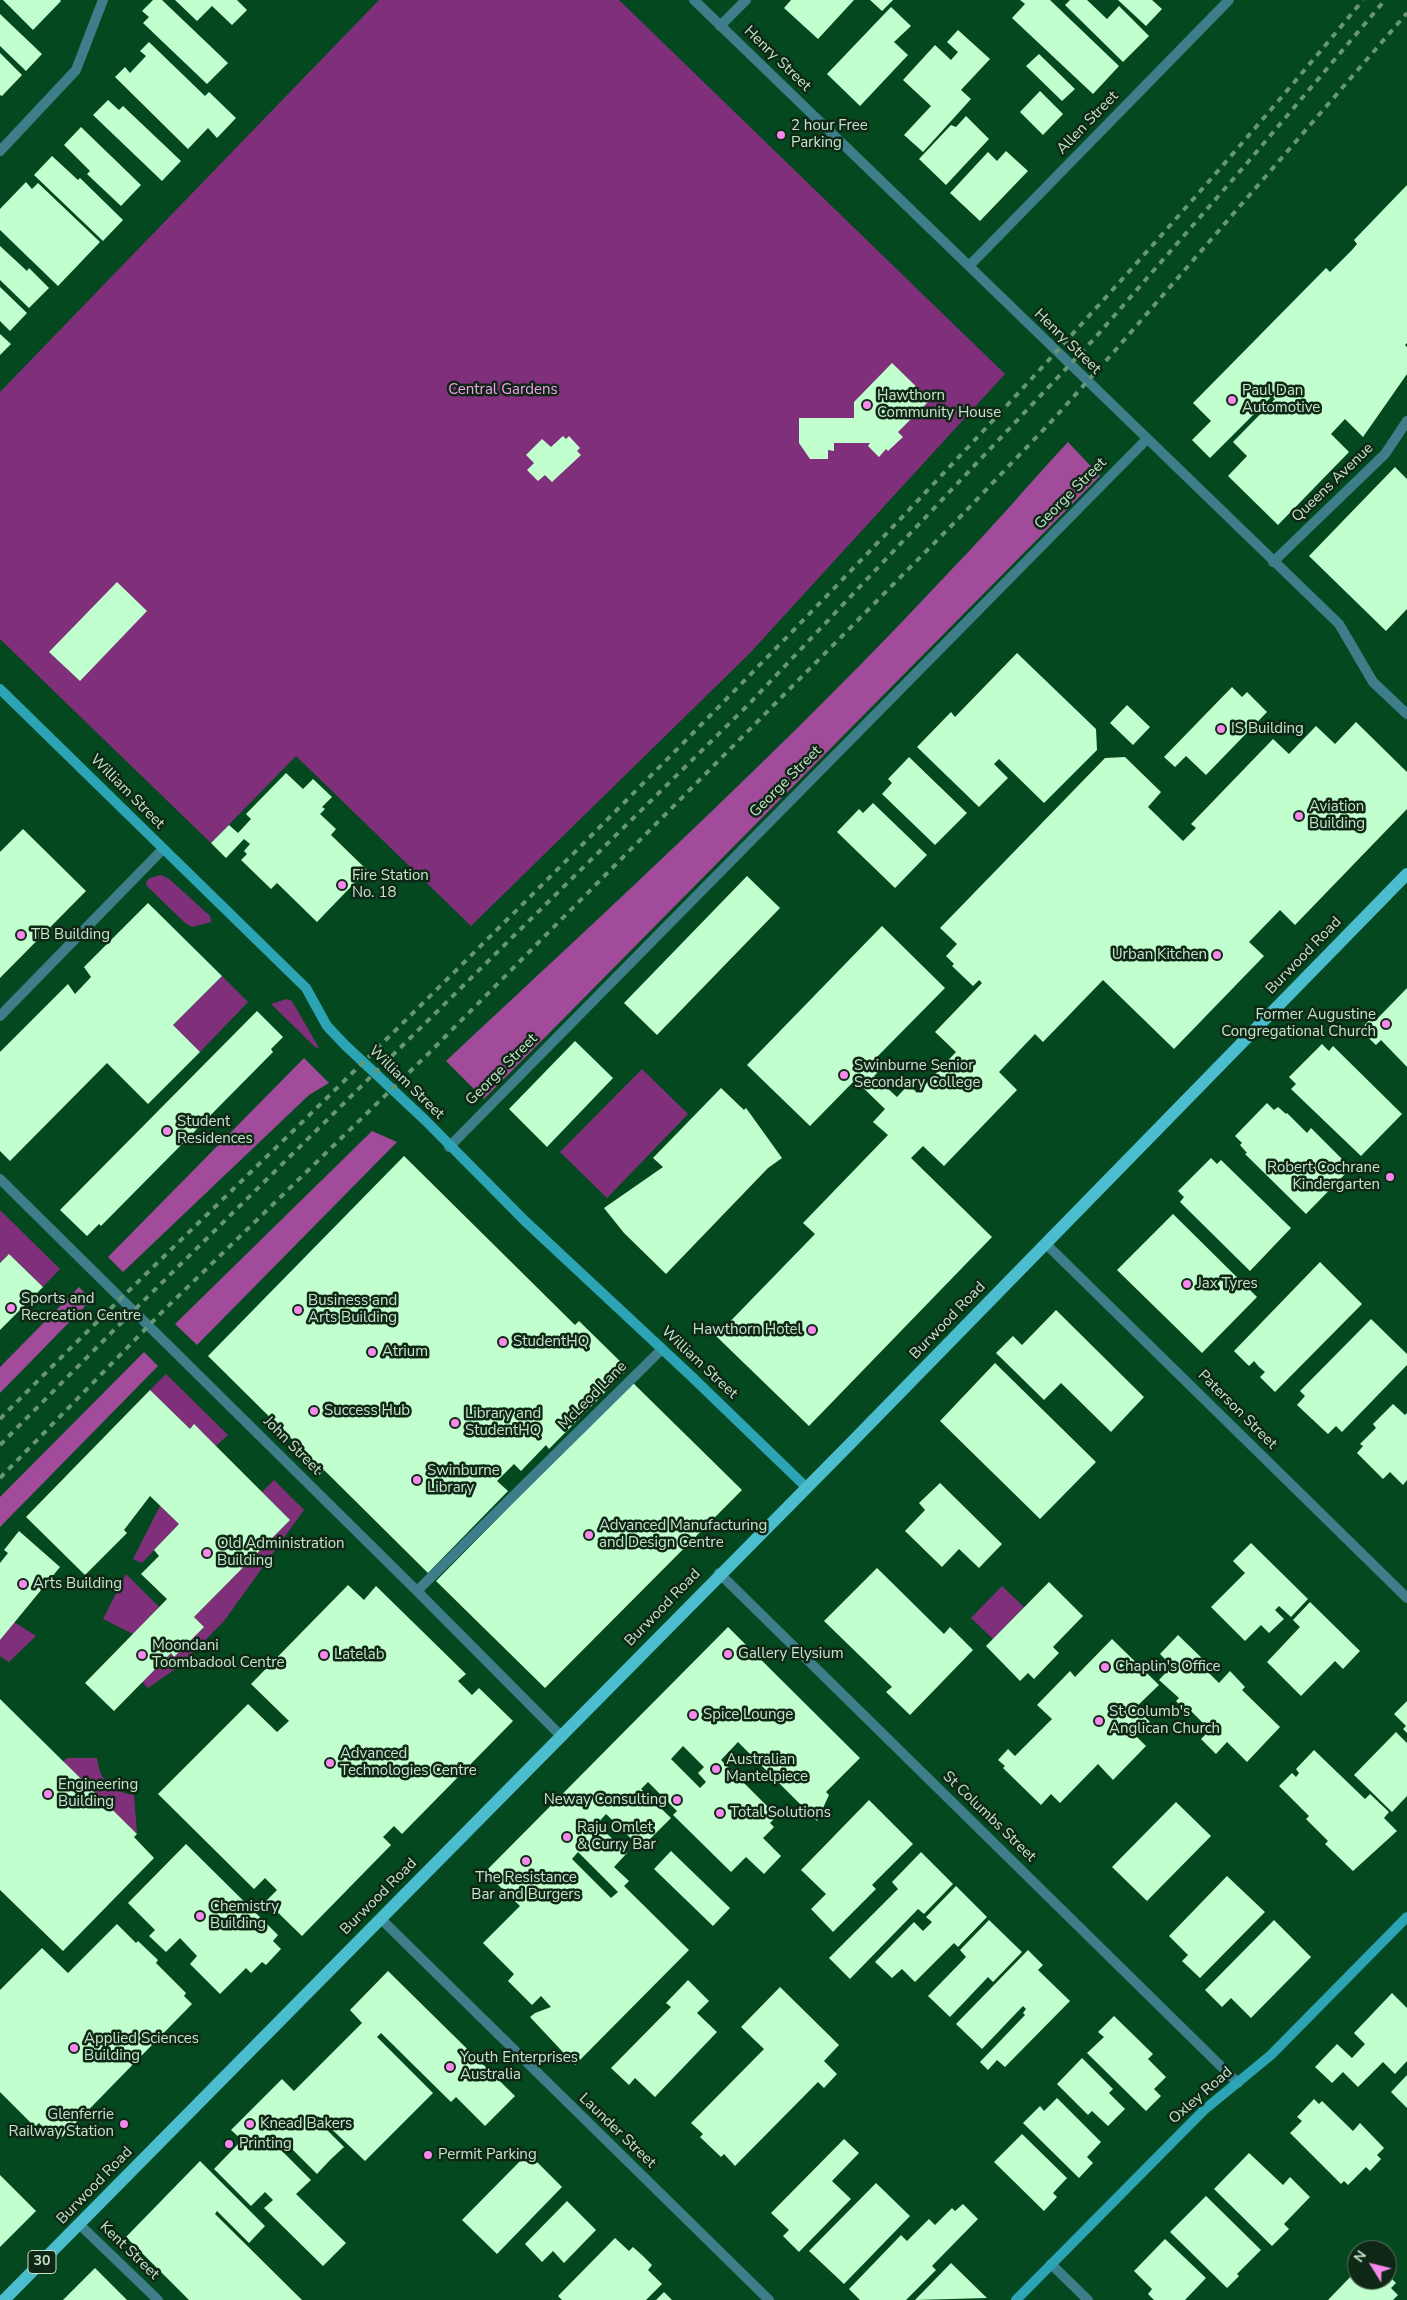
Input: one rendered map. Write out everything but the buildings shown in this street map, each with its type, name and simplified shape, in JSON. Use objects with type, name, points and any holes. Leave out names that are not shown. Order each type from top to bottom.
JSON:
[{"type":"main road","name":"Burwood Road","points":[[4,2300],[1046,1244],[1407,874]]},
{"type":"street","points":[[0,152],[76,70],[103,0]]},
{"type":"street","name":"Henry Street","points":[[694,0],[1146,440],[1339,624],[1374,682],[1407,714]]},
{"type":"street","points":[[720,26],[746,0]]},
{"type":"street","name":"Allen Street","points":[[969,266],[1230,0]]},
{"type":"street","name":"Queens Avenue","points":[[1273,562],[1385,454],[1407,421]]},
{"type":"street","name":"George Street","points":[[449,1147],[1146,440]]},
{"type":"street","name":"William Street","points":[[0,689],[306,988],[327,1026],[425,1120],[449,1147],[806,1487]]},
{"type":"street","points":[[0,1016],[163,849]]},
{"type":"street","name":"John Street","points":[[0,1179],[407,1580],[561,1736]]},
{"type":"street","name":"Paterson Street","points":[[1046,1244],[1407,1598]]},
{"type":"street","name":"McLeod Lane","points":[[418,1591],[662,1349]]},
{"type":"street","name":"St Columbs Street","points":[[720,1574],[1238,2083]]},
{"type":"street","name":"Oxley Road","points":[[1016,2300],[1204,2110],[1271,2054],[1407,1917]]},
{"type":"street","name":"Launder Street","points":[[381,1919],[769,2300]]},
{"type":"street","name":"Kent Street","points":[[80,2224],[158,2300]]},
{"type":"street","points":[[1051,2264],[1088,2300]]},
{"type":"green space","name":"Central Gardens","points":[[379,0],[619,0],[1005,374],[750,653],[471,926],[296,756],[211,843],[0,639],[0,392]]},
{"type":"green space","points":[[161,875],[168,878],[210,916],[211,922],[192,927],[184,922],[147,886],[146,882],[150,878]]},
{"type":"green space","points":[[222,976],[248,1002],[200,1052],[173,1025]]},
{"type":"green space","points":[[287,999],[292,1001],[319,1048],[315,1047],[271,1004]]},
{"type":"green space","points":[[642,1069],[688,1114],[607,1198],[560,1152]]},
{"type":"green space","points":[[0,1210],[60,1269],[43,1287],[9,1254],[0,1263]]},
{"type":"green space","points":[[166,1374],[228,1435],[216,1446],[194,1425],[190,1429],[150,1390]]},
{"type":"green space","points":[[274,1480],[304,1510],[224,1621],[181,1665],[148,1688],[142,1682],[171,1653],[174,1657],[203,1627],[194,1617],[290,1520],[262,1492]]},
{"type":"green space","points":[[160,1506],[179,1524],[142,1563],[133,1559]]},
{"type":"green space","points":[[126,1574],[159,1607],[133,1634],[103,1619]]},
{"type":"green space","points":[[1002,1586],[1024,1607],[993,1639],[971,1618]]},
{"type":"green space","points":[[14,1622],[36,1636],[9,1662],[0,1656],[0,1640]]},
{"type":"green space","points":[[67,1758],[97,1758],[98,1766],[108,1784],[119,1791],[134,1795],[137,1834],[63,1762]]},
{"type":"shaded area","points":[[1068,442],[1100,476],[484,1099],[446,1061],[640,880],[830,696],[967,553]]},
{"type":"shaded area","points":[[304,1058],[329,1083],[309,1095],[123,1272],[108,1257]]},
{"type":"shaded area","points":[[372,1131],[397,1142],[197,1345],[175,1324]]},
{"type":"shaded area","points":[[79,1287],[91,1300],[0,1393],[0,1367]]},
{"type":"shaded area","points":[[144,1352],[158,1366],[0,1527],[0,1497]]},
{"type":"railway","points":[[0,1419],[126,1293],[472,955],[865,556],[1119,283],[1243,143],[1363,0]]},
{"type":"railway","points":[[0,1445],[118,1326],[749,704],[1094,339],[1248,162],[1385,0]]},
{"type":"railway","points":[[0,1478],[163,1311],[429,1053],[961,516],[1049,424],[1112,354],[1407,13]]},
{"type":"place","name":"2 hour Free Parking","points":[[781,135]]},
{"type":"place","name":"Paul Dan Automotive","points":[[1232,400]]},
{"type":"place","name":"Hawthorn Community House","points":[[867,405]]},
{"type":"place","name":"IS Building","points":[[1221,729]]},
{"type":"place","name":"Aviation Building","points":[[1299,816]]},
{"type":"place","name":"Fire Station No. 18","points":[[342,885]]},
{"type":"place","name":"TB Building","points":[[21,935]]},
{"type":"place","name":"Urban Kitchen","points":[[1217,955]]},
{"type":"place","name":"Former Augustine Congregational Church","points":[[1386,1024]]},
{"type":"place","name":"Swinburne Senior Secondary College","points":[[844,1075]]},
{"type":"place","name":"Student Residences","points":[[167,1131]]},
{"type":"place","name":"Robert Cochrane Kindergarten","points":[[1390,1177]]},
{"type":"place","name":"Jax Tyres","points":[[1187,1284]]},
{"type":"place","name":"Sports and Recreation Centre","points":[[11,1308]]},
{"type":"place","name":"Business and Arts Building","points":[[298,1310]]},
{"type":"place","name":"Hawthorn Hotel","points":[[812,1330]]},
{"type":"place","name":"StudentHQ","points":[[503,1342]]},
{"type":"place","name":"Atrium","points":[[372,1352]]},
{"type":"place","name":"Success Hub","points":[[314,1411]]},
{"type":"place","name":"Library and StudentHQ","points":[[455,1423]]},
{"type":"place","name":"Swinburne Library","points":[[417,1480]]},
{"type":"place","name":"Advanced Manufacturing and Design Centre","points":[[589,1535]]},
{"type":"place","name":"Old Administration Building","points":[[207,1553]]},
{"type":"place","name":"Arts Building","points":[[23,1584]]},
{"type":"place","name":"Gallery Elysium","points":[[728,1654]]},
{"type":"place","name":"Moondani Toombadool Centre","points":[[142,1655]]},
{"type":"place","name":"Latelab","points":[[324,1655]]},
{"type":"place","name":"Chaplin's Office","points":[[1105,1667]]},
{"type":"place","name":"Spice Lounge","points":[[693,1715]]},
{"type":"place","name":"St Columb's Anglican Church","points":[[1099,1721]]},
{"type":"place","name":"Advanced Technologies Centre","points":[[330,1763]]},
{"type":"place","name":"Australian Mantelpiece","points":[[716,1769]]},
{"type":"place","name":"Engineering Building","points":[[48,1794]]},
{"type":"place","name":"Neway Consulting","points":[[677,1800]]},
{"type":"place","name":"Total Solutions","points":[[720,1813]]},
{"type":"place","name":"Raju Omlet & Curry Bar","points":[[567,1837]]},
{"type":"place","name":"The Resistance Bar and Burgers","points":[[526,1861]]},
{"type":"place","name":"Chemistry Building","points":[[200,1916]]},
{"type":"place","name":"Applied Sciences Building","points":[[74,2048]]},
{"type":"place","name":"Youth Enterprises Australia","points":[[450,2067]]},
{"type":"place","name":"Glenferrie Railway Station","points":[[124,2124]]},
{"type":"place","name":"Knead Bakers","points":[[250,2124]]},
{"type":"place","name":"Printing","points":[[229,2144]]},
{"type":"place","name":"Permit Parking","points":[[428,2155]]}]
